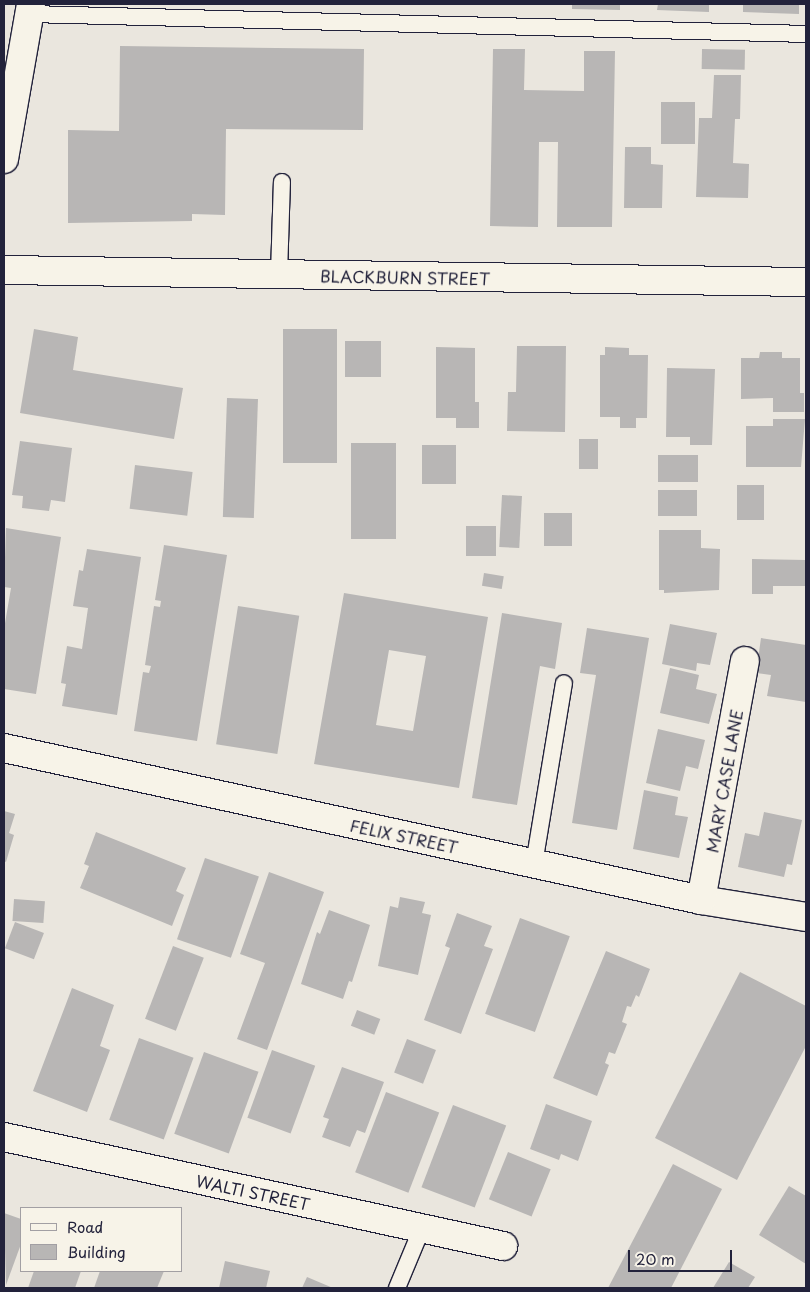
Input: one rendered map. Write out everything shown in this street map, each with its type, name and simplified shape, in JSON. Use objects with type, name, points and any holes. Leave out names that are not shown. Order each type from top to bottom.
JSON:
[{"type":"street","points":[[4,159],[30,9]]},
{"type":"street","name":"BLACKBURN STREET","points":[[4,270],[806,282]]},
{"type":"street","name":"MARY CASE LANE","points":[[701,900],[745,661]]},
{"type":"street","name":"FELIX STREET","points":[[4,748],[701,900],[806,917]]},
{"type":"street","name":"WALTI STREET","points":[[4,1137],[503,1246]]},
{"type":"lane","points":[[30,9],[806,34]]},
{"type":"lane","points":[[279,275],[282,182]]},
{"type":"lane","points":[[534,864],[564,683]]},
{"type":"lane","points":[[397,1288],[422,1228]]},
{"type":"building","points":[[572,4],[620,4],[620,10],[572,9]]},
{"type":"building","points":[[658,4],[709,4],[709,12],[657,10]]},
{"type":"building","points":[[743,4],[799,4],[799,14],[743,12]]},
{"type":"building","points":[[120,46],[364,49],[363,130],[226,129],[225,215],[192,214],[192,221],[68,223],[68,130],[119,131]]},
{"type":"building","points":[[493,49],[525,49],[524,90],[584,91],[584,51],[615,51],[612,227],[557,227],[558,142],[539,142],[538,227],[490,226]]},
{"type":"building","points":[[702,49],[745,50],[745,70],[702,69]]},
{"type":"building","points":[[714,75],[741,75],[740,119],[735,119],[733,163],[749,164],[748,198],[696,197],[699,118],[712,118]]},
{"type":"building","points":[[661,102],[695,102],[695,144],[661,144]]},
{"type":"building","points":[[625,147],[651,147],[651,164],[663,165],[662,208],[624,208]]},
{"type":"building","points":[[34,329],[78,337],[73,370],[183,388],[174,439],[20,413]]},
{"type":"building","points":[[283,329],[337,329],[337,463],[283,463]]},
{"type":"building","points":[[345,341],[381,341],[381,377],[345,377]]},
{"type":"building","points":[[517,346],[566,346],[565,432],[507,431],[508,392],[516,392]]},
{"type":"building","points":[[436,347],[475,348],[475,402],[479,402],[479,428],[456,428],[456,418],[436,418]]},
{"type":"building","points":[[605,347],[629,348],[629,355],[648,355],[647,418],[636,418],[636,428],[620,428],[620,417],[600,417],[600,355],[605,355]]},
{"type":"building","points":[[760,352],[782,352],[782,358],[800,358],[800,393],[804,393],[804,412],[773,412],[773,398],[741,399],[741,358],[759,358]]},
{"type":"building","points":[[667,368],[715,369],[712,445],[690,445],[690,437],[666,437]]},
{"type":"building","points":[[227,398],[258,399],[254,518],[223,517]]},
{"type":"building","points":[[773,419],[805,419],[801,467],[746,467],[746,426],[773,426]]},
{"type":"building","points":[[579,439],[598,439],[598,469],[579,469]]},
{"type":"building","points":[[20,441],[72,448],[65,502],[51,500],[49,511],[22,508],[23,496],[12,495]]},
{"type":"building","points":[[351,443],[396,443],[396,539],[351,539]]},
{"type":"building","points":[[422,445],[456,445],[456,484],[422,484]]},
{"type":"building","points":[[658,455],[698,455],[698,482],[658,482]]},
{"type":"building","points":[[135,465],[193,472],[187,516],[130,509]]},
{"type":"building","points":[[737,485],[764,485],[764,520],[737,520]]},
{"type":"building","points":[[658,490],[697,490],[697,516],[658,516]]},
{"type":"building","points":[[502,495],[522,496],[519,548],[499,547]]},
{"type":"building","points":[[544,513],[572,513],[572,546],[544,546]]},
{"type":"building","points":[[466,526],[496,526],[496,556],[466,556]]},
{"type":"building","points":[[6,528],[61,537],[36,694],[4,689],[4,629],[11,588],[4,587]]},
{"type":"building","points":[[659,530],[701,530],[701,548],[720,549],[719,590],[664,593],[664,590],[659,590]]},
{"type":"building","points":[[164,545],[227,555],[197,741],[134,731],[143,672],[149,673],[151,666],[145,665],[154,606],[160,607],[161,601],[155,600]]},
{"type":"building","points":[[87,549],[141,557],[117,715],[62,706],[66,684],[61,683],[67,646],[82,649],[88,608],[73,606],[79,570],[83,571]]},
{"type":"building","points":[[752,559],[806,560],[806,586],[773,586],[773,594],[752,594]]},
{"type":"building","points":[[484,573],[504,576],[502,589],[482,586]]},
{"type":"building","points":[[344,593],[488,617],[459,788],[314,764]],"holes":[[[389,650],[426,656],[413,731],[376,725]]]},
{"type":"building","points":[[238,606],[299,616],[277,754],[216,744]]},
{"type":"building","points":[[502,613],[562,623],[555,669],[540,666],[517,805],[472,798]]},
{"type":"building","points":[[670,624],[717,633],[710,665],[697,663],[696,671],[662,664]]},
{"type":"building","points":[[587,628],[649,638],[617,830],[572,823],[596,675],[580,673]]},
{"type":"building","points":[[761,638],[806,645],[806,702],[767,696],[771,675],[756,673]]},
{"type":"building","points":[[670,668],[699,675],[696,689],[717,694],[709,724],[660,713]]},
{"type":"building","points":[[658,729],[705,740],[698,769],[686,766],[680,791],[646,783]]},
{"type":"building","points":[[644,790],[678,797],[675,815],[688,817],[679,858],[633,849]]},
{"type":"building","points":[[4,811],[15,814],[9,833],[14,835],[6,862],[4,861]]},
{"type":"building","points":[[764,812],[802,820],[792,865],[787,864],[784,877],[738,867],[745,833],[759,836]]},
{"type":"building","points":[[96,832],[186,868],[176,891],[184,895],[172,926],[80,888],[89,866],[84,864]]},
{"type":"building","points":[[205,858],[259,877],[231,958],[177,939]]},
{"type":"building","points":[[269,872],[324,892],[267,1050],[237,1039],[265,963],[240,954]]},
{"type":"building","points":[[400,897],[425,902],[422,913],[431,915],[418,975],[378,966],[390,906],[398,908]]},
{"type":"building","points":[[14,899],[45,901],[43,923],[12,921]]},
{"type":"building","points":[[329,910],[370,925],[352,982],[349,981],[343,999],[301,984],[317,932],[320,934]]},
{"type":"building","points":[[457,913],[492,926],[484,946],[493,949],[461,1034],[424,1020],[450,948],[445,946]]},
{"type":"building","points":[[520,918],[570,936],[535,1032],[485,1014]]},
{"type":"building","points":[[15,922],[44,933],[34,959],[5,948]]},
{"type":"building","points":[[173,946],[204,958],[176,1031],[145,1019]]},
{"type":"building","points":[[606,951],[650,969],[639,997],[636,995],[631,1007],[627,1006],[622,1022],[627,1024],[615,1054],[609,1052],[605,1063],[609,1065],[597,1096],[553,1078]]},
{"type":"building","points":[[740,972],[806,1006],[806,1046],[737,1180],[655,1138]]},
{"type":"building","points":[[72,988],[114,1005],[100,1046],[110,1050],[87,1112],[33,1091]]},
{"type":"building","points":[[357,1010],[380,1019],[374,1035],[351,1026]]},
{"type":"building","points":[[139,1038],[194,1058],[164,1140],[109,1120]]},
{"type":"building","points":[[407,1039],[436,1050],[423,1084],[394,1073]]},
{"type":"building","points":[[272,1050],[315,1066],[291,1133],[247,1118]]},
{"type":"building","points":[[204,1052],[259,1072],[229,1154],[174,1134]]},
{"type":"building","points":[[342,1067],[384,1082],[365,1133],[357,1130],[350,1147],[322,1137],[329,1119],[323,1117]]},
{"type":"building","points":[[386,1092],[439,1112],[408,1193],[355,1172]]},
{"type":"building","points":[[546,1104],[592,1121],[578,1161],[561,1154],[559,1160],[530,1149]]},
{"type":"building","points":[[453,1105],[506,1125],[475,1208],[421,1187]]},
{"type":"building","points":[[508,1152],[551,1169],[532,1217],[489,1199]]},
{"type":"building","points":[[673,1164],[722,1189],[671,1288],[608,1288]]},
{"type":"building","points":[[789,1186],[806,1196],[806,1264],[759,1235]]},
{"type":"building","points":[[4,1213],[20,1219],[20,1247],[6,1285]]},
{"type":"building","points":[[225,1261],[270,1271],[266,1288],[219,1288]]},
{"type":"building","points":[[729,1262],[755,1277],[748,1288],[713,1288]]},
{"type":"building","points":[[34,1272],[81,1272],[75,1288],[28,1288]]},
{"type":"building","points":[[100,1272],[164,1272],[157,1288],[94,1288]]},
{"type":"building","points":[[307,1277],[333,1288],[302,1288]]}]
